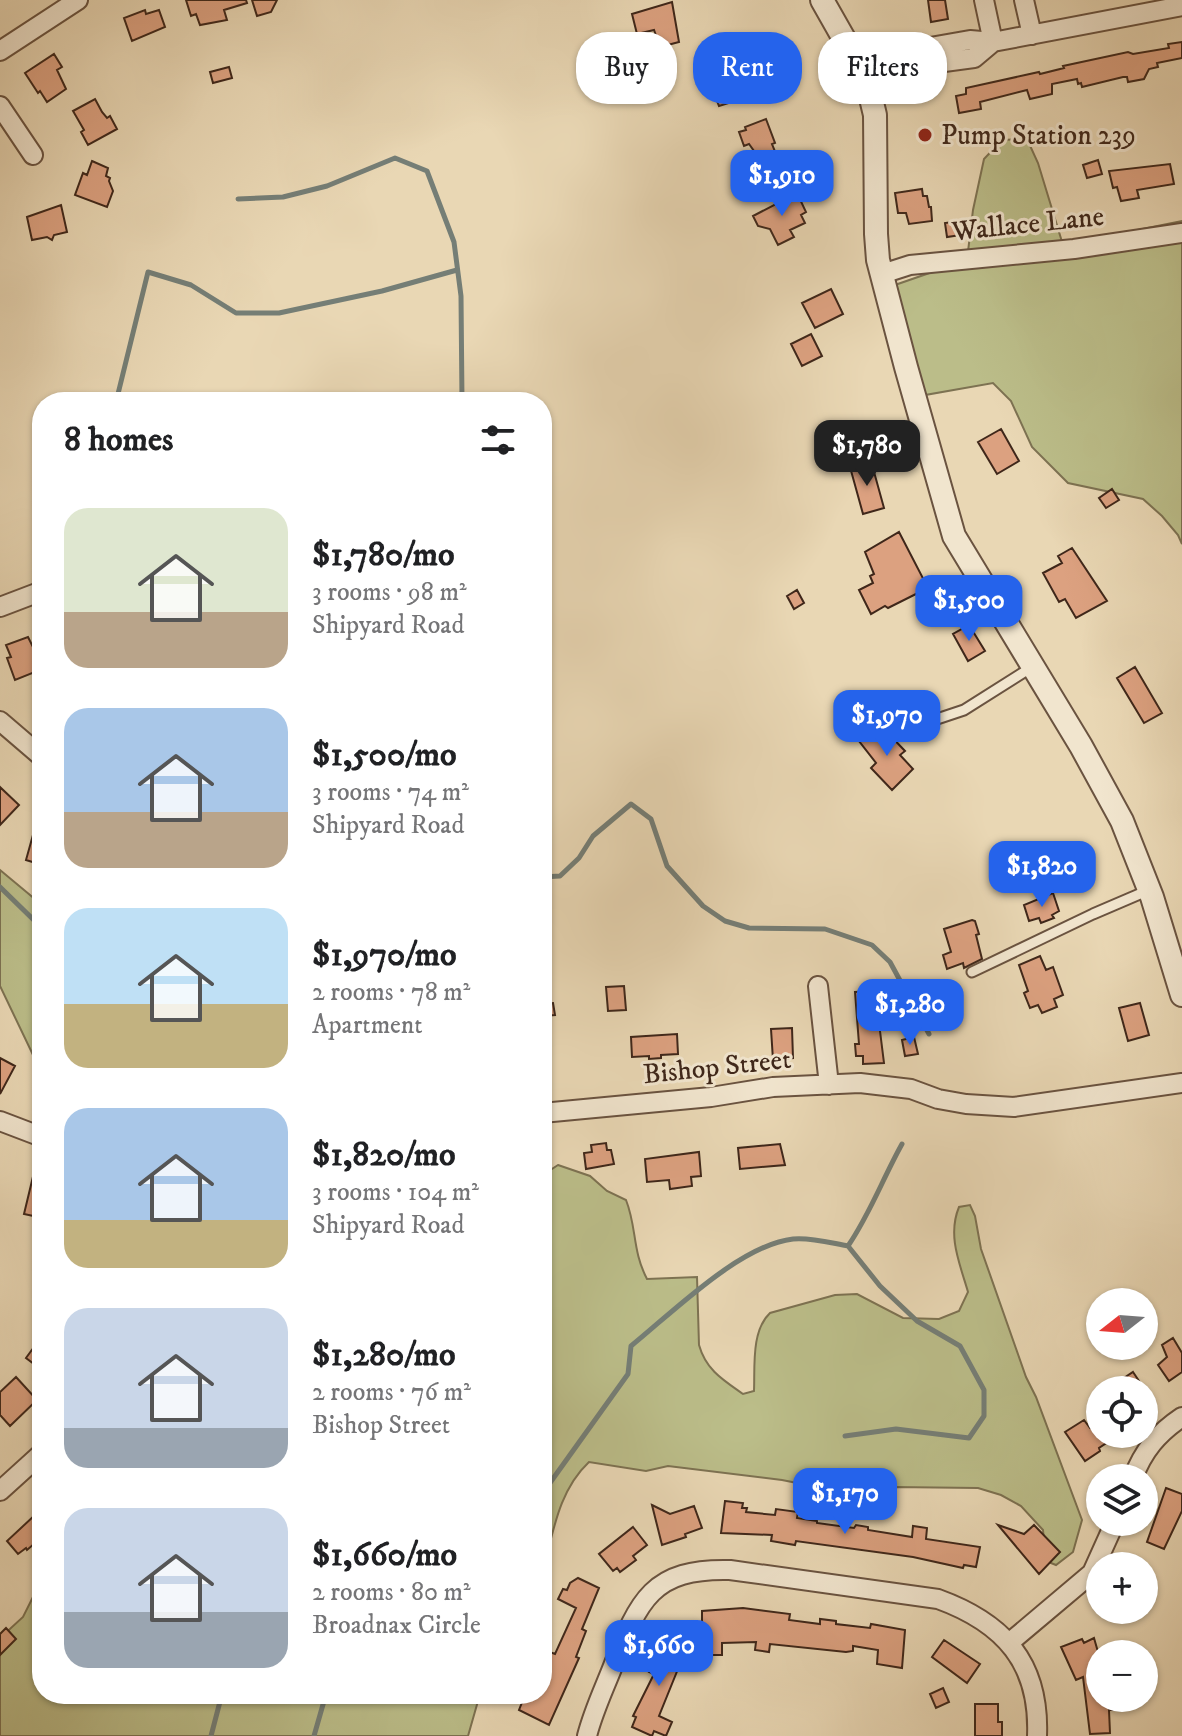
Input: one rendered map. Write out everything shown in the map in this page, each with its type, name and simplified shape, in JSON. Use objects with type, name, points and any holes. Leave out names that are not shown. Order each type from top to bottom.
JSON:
[{"type":"street","points":[[0,51],[78,0]]},
{"type":"street","points":[[822,0],[840,32]]},
{"type":"street","points":[[984,0],[993,42]]},
{"type":"street","points":[[1024,0],[1032,35]]},
{"type":"street","points":[[947,46],[970,40],[993,42],[1182,6]]},
{"type":"street","points":[[871,104],[875,115],[876,234],[882,274],[954,536],[1122,821],[1149,890],[1182,995]]},
{"type":"street","points":[[0,106],[33,155]]},
{"type":"street","name":"Wallace Lane","points":[[882,274],[910,265],[1074,249],[1182,233]]},
{"type":"street","points":[[0,607],[32,595]]},
{"type":"street","points":[[0,721],[32,748]]},
{"type":"street","points":[[818,986],[829,1085]]},
{"type":"street","name":"Bishop Street","points":[[552,1112],[711,1097],[773,1087],[829,1085],[888,1085],[966,1104],[1014,1107],[1182,1083]]},
{"type":"street","points":[[0,1121],[32,1133]]},
{"type":"street","points":[[1139,1464],[1154,1440],[1182,1417]]},
{"type":"street","points":[[0,1491],[32,1462]]},
{"type":"street","points":[[1009,1643],[1092,1573],[1109,1536]]},
{"type":"street","points":[[587,1736],[625,1635],[642,1603],[658,1586],[674,1577],[693,1571],[730,1570],[938,1599],[967,1609],[990,1624],[1009,1643],[1027,1671],[1034,1693],[1037,1736]]},
{"type":"lane","points":[[876,713],[931,721],[964,710],[1032,667]]},
{"type":"lane","points":[[972,972],[1149,890]]},
{"type":"green space","points":[[1027,139],[1038,163],[1063,245],[1182,221],[1182,544],[1162,516],[1143,499],[1068,483],[1032,447],[1011,401],[993,383],[925,395],[895,285],[967,260],[984,159],[1002,140]]},
{"type":"green space","points":[[0,870],[32,897],[32,1053],[0,986]]},
{"type":"green space","points":[[558,1165],[590,1176],[607,1191],[626,1200],[647,1279],[697,1277],[699,1345],[702,1354],[716,1374],[743,1394],[754,1391],[757,1339],[770,1313],[835,1295],[857,1294],[903,1318],[939,1319],[959,1311],[968,1292],[956,1250],[954,1229],[959,1207],[970,1205],[981,1249],[1026,1377],[1082,1520],[1073,1552],[1056,1565],[1046,1561],[1043,1530],[1021,1506],[1001,1495],[978,1488],[893,1487],[847,1493],[782,1480],[668,1466],[646,1471],[589,1462],[563,1500],[552,1536],[552,1169]]},
{"type":"green space","points":[[32,1599],[32,1704],[477,1704],[468,1736],[0,1736],[0,1638],[23,1617]]},
{"type":"building","points":[[186,0],[246,0],[247,3],[224,10],[227,20],[200,25],[196,14],[191,16]]},
{"type":"building","points":[[252,0],[277,0],[271,12],[257,16]]},
{"type":"building","points":[[928,0],[945,0],[948,19],[931,22]]},
{"type":"building","points":[[672,2],[679,42],[677,32],[636,32],[632,14]]},
{"type":"building","points":[[145,10],[146,14],[159,10],[165,27],[132,41],[124,18]]},
{"type":"building","points":[[1182,42],[1182,58],[1157,63],[1158,67],[1149,69],[1144,79],[1128,82],[1127,77],[1123,77],[1082,87],[1077,79],[1052,84],[1052,94],[1030,99],[1027,90],[980,102],[981,109],[959,113],[956,96],[966,94],[966,88],[1128,52],[1133,54],[1169,48],[1168,44]]},
{"type":"building","points":[[54,54],[62,67],[57,70],[66,89],[47,102],[25,73]]},
{"type":"building","points":[[229,67],[232,78],[213,83],[210,72]]},
{"type":"building","points":[[95,99],[117,129],[88,145],[73,111]]},
{"type":"building","points":[[766,119],[778,159],[759,166],[754,151],[749,144],[744,146],[739,132]]},
{"type":"building","points":[[1098,160],[1102,174],[1087,178],[1083,165]]},
{"type":"building","points":[[92,161],[108,168],[106,176],[110,178],[113,191],[107,207],[75,195],[83,173],[87,175]]},
{"type":"building","points":[[1170,164],[1174,184],[1137,190],[1139,198],[1121,201],[1117,187],[1113,188],[1109,171]]},
{"type":"building","points":[[922,189],[931,207],[932,221],[909,224],[906,213],[898,213],[895,193]]},
{"type":"building","points":[[797,193],[806,212],[801,215],[805,223],[790,230],[794,237],[778,245],[770,229],[758,226],[753,216]]},
{"type":"building","points":[[61,205],[67,232],[54,235],[52,240],[47,237],[32,240],[27,217]]},
{"type":"building","points":[[960,221],[961,235],[947,237],[945,223]]},
{"type":"building","points":[[831,289],[843,314],[815,328],[802,303]]},
{"type":"building","points":[[811,334],[822,356],[802,366],[791,344]]},
{"type":"building","points":[[1001,429],[1019,461],[997,474],[978,442]]},
{"type":"building","points":[[871,461],[884,508],[863,514],[850,467]]},
{"type":"building","points":[[1112,489],[1119,500],[1106,508],[1099,498]]},
{"type":"building","points":[[899,532],[928,588],[871,614],[859,590],[873,583],[870,576],[874,574],[865,552]]},
{"type":"building","points":[[1072,548],[1107,601],[1076,618],[1065,599],[1059,602],[1043,573],[1062,563],[1058,556]]},
{"type":"building","points":[[797,590],[804,603],[794,609],[787,596]]},
{"type":"building","points":[[969,625],[985,651],[968,661],[953,634]]},
{"type":"building","points":[[28,637],[32,645],[32,673],[15,680],[6,645]]},
{"type":"building","points":[[1135,667],[1162,713],[1144,723],[1117,678]]},
{"type":"building","points":[[885,730],[905,751],[900,755],[913,769],[892,790],[871,768],[876,763],[859,741],[868,732],[875,739]]},
{"type":"building","points":[[0,787],[19,805],[0,825]]},
{"type":"building","points":[[32,838],[32,862],[26,860]]},
{"type":"building","points":[[1053,893],[1059,911],[1052,915],[1054,918],[1041,923],[1039,918],[1029,921],[1024,905]]},
{"type":"building","points":[[972,920],[979,934],[976,935],[982,959],[964,968],[963,963],[947,969],[943,955],[951,952],[944,929]]},
{"type":"building","points":[[1040,956],[1046,970],[1053,967],[1063,995],[1054,999],[1057,1007],[1042,1013],[1038,1005],[1030,1008],[1019,965]]},
{"type":"building","points":[[624,986],[626,1010],[608,1011],[606,987]]},
{"type":"building","points":[[875,991],[884,1063],[863,1064],[863,1056],[856,1056],[855,1044],[859,1044],[855,992]]},
{"type":"building","points":[[1140,1003],[1149,1035],[1128,1041],[1119,1008]]},
{"type":"building","points":[[792,1028],[793,1058],[773,1060],[771,1029]]},
{"type":"building","points":[[677,1034],[678,1054],[649,1059],[649,1056],[632,1057],[631,1037]]},
{"type":"building","points":[[914,1037],[918,1054],[905,1056],[902,1040]]},
{"type":"building","points":[[0,1058],[15,1066],[0,1094]]},
{"type":"building","points":[[606,1143],[614,1164],[586,1169],[584,1153],[592,1152],[591,1145]]},
{"type":"building","points":[[780,1144],[785,1165],[740,1169],[738,1148]]},
{"type":"building","points":[[699,1152],[701,1176],[691,1177],[692,1186],[670,1189],[669,1180],[647,1182],[645,1159]]},
{"type":"building","points":[[32,1181],[32,1216],[24,1214]]},
{"type":"building","points":[[1173,1338],[1182,1353],[1182,1372],[1169,1381],[1158,1365],[1167,1357],[1162,1345]]},
{"type":"building","points":[[16,1377],[32,1395],[32,1405],[10,1426],[0,1415],[0,1392]]},
{"type":"building","points":[[1084,1420],[1086,1448],[1099,1448],[1100,1451],[1085,1461],[1065,1432]]},
{"type":"building","points":[[1166,1488],[1182,1494],[1182,1511],[1164,1549],[1147,1542],[1149,1536],[1158,1536],[1158,1511]]},
{"type":"building","points":[[725,1501],[743,1503],[742,1508],[747,1508],[746,1512],[775,1515],[776,1509],[798,1512],[797,1518],[817,1523],[854,1528],[856,1525],[912,1537],[913,1526],[927,1528],[926,1539],[980,1547],[976,1567],[964,1565],[963,1568],[913,1557],[796,1541],[795,1545],[771,1541],[772,1535],[721,1533]]},
{"type":"building","points":[[652,1505],[670,1514],[694,1506],[702,1528],[662,1545]]},
{"type":"building","points":[[32,1518],[32,1546],[18,1554],[7,1541]]},
{"type":"building","points":[[998,1525],[1024,1534],[1034,1525],[1060,1552],[1039,1574]]},
{"type":"building","points":[[633,1527],[647,1545],[633,1556],[636,1560],[620,1572],[617,1568],[613,1571],[599,1554]]},
{"type":"building","points":[[578,1578],[599,1588],[582,1629],[586,1631],[576,1657],[579,1658],[549,1725],[519,1710],[521,1704],[552,1704],[552,1653],[555,1654],[576,1608],[558,1599]]},
{"type":"building","points":[[743,1608],[790,1614],[789,1620],[820,1624],[820,1619],[836,1621],[836,1624],[870,1628],[871,1624],[905,1630],[902,1668],[877,1664],[878,1650],[853,1646],[853,1651],[846,1652],[770,1644],[769,1652],[755,1650],[756,1642],[722,1643],[722,1655],[708,1655],[708,1633],[702,1633],[702,1611]]},
{"type":"building","points":[[6,1628],[16,1639],[0,1655],[0,1634]]},
{"type":"building","points":[[666,1633],[684,1640],[678,1657],[682,1659],[659,1716],[672,1722],[666,1736],[654,1731],[652,1736],[632,1727],[636,1717],[633,1716],[654,1674],[649,1672]]},
{"type":"building","points":[[1082,1639],[1086,1701],[1083,1677],[1076,1680],[1061,1647]]},
{"type":"building","points":[[944,1640],[980,1664],[967,1683],[932,1657]]},
{"type":"building","points":[[943,1688],[949,1702],[936,1708],[930,1694]]},
{"type":"building","points":[[975,1704],[998,1704],[1002,1736],[975,1736]]},
{"type":"building","points":[[1087,1712],[1109,1712],[1110,1733],[1090,1734]]},
{"type":"waterway","points":[[238,199],[283,197],[327,186],[395,158],[427,171],[454,242],[461,296],[462,392]]},
{"type":"waterway","points":[[118,392],[148,272],[191,285],[236,313],[279,313],[382,291],[457,270]]},
{"type":"waterway","points":[[552,876],[560,876],[579,858],[593,836],[631,804],[651,819],[667,866],[703,906],[725,921],[749,928],[825,929],[872,945],[890,962],[929,1034]]},
{"type":"waterway","points":[[0,887],[32,918]]},
{"type":"waterway","points":[[848,1246],[902,1144]]},
{"type":"waterway","points":[[552,1480],[628,1374],[631,1346],[708,1282],[751,1253],[793,1239],[848,1246],[880,1286],[917,1321],[960,1346],[984,1390],[984,1416],[969,1438],[896,1429],[845,1436]]},
{"type":"waterway","points":[[211,1736],[219,1704]]},
{"type":"waterway","points":[[314,1736],[323,1704]]},
{"type":"place","name":"Pump Station 239","points":[[925,135]]}]
